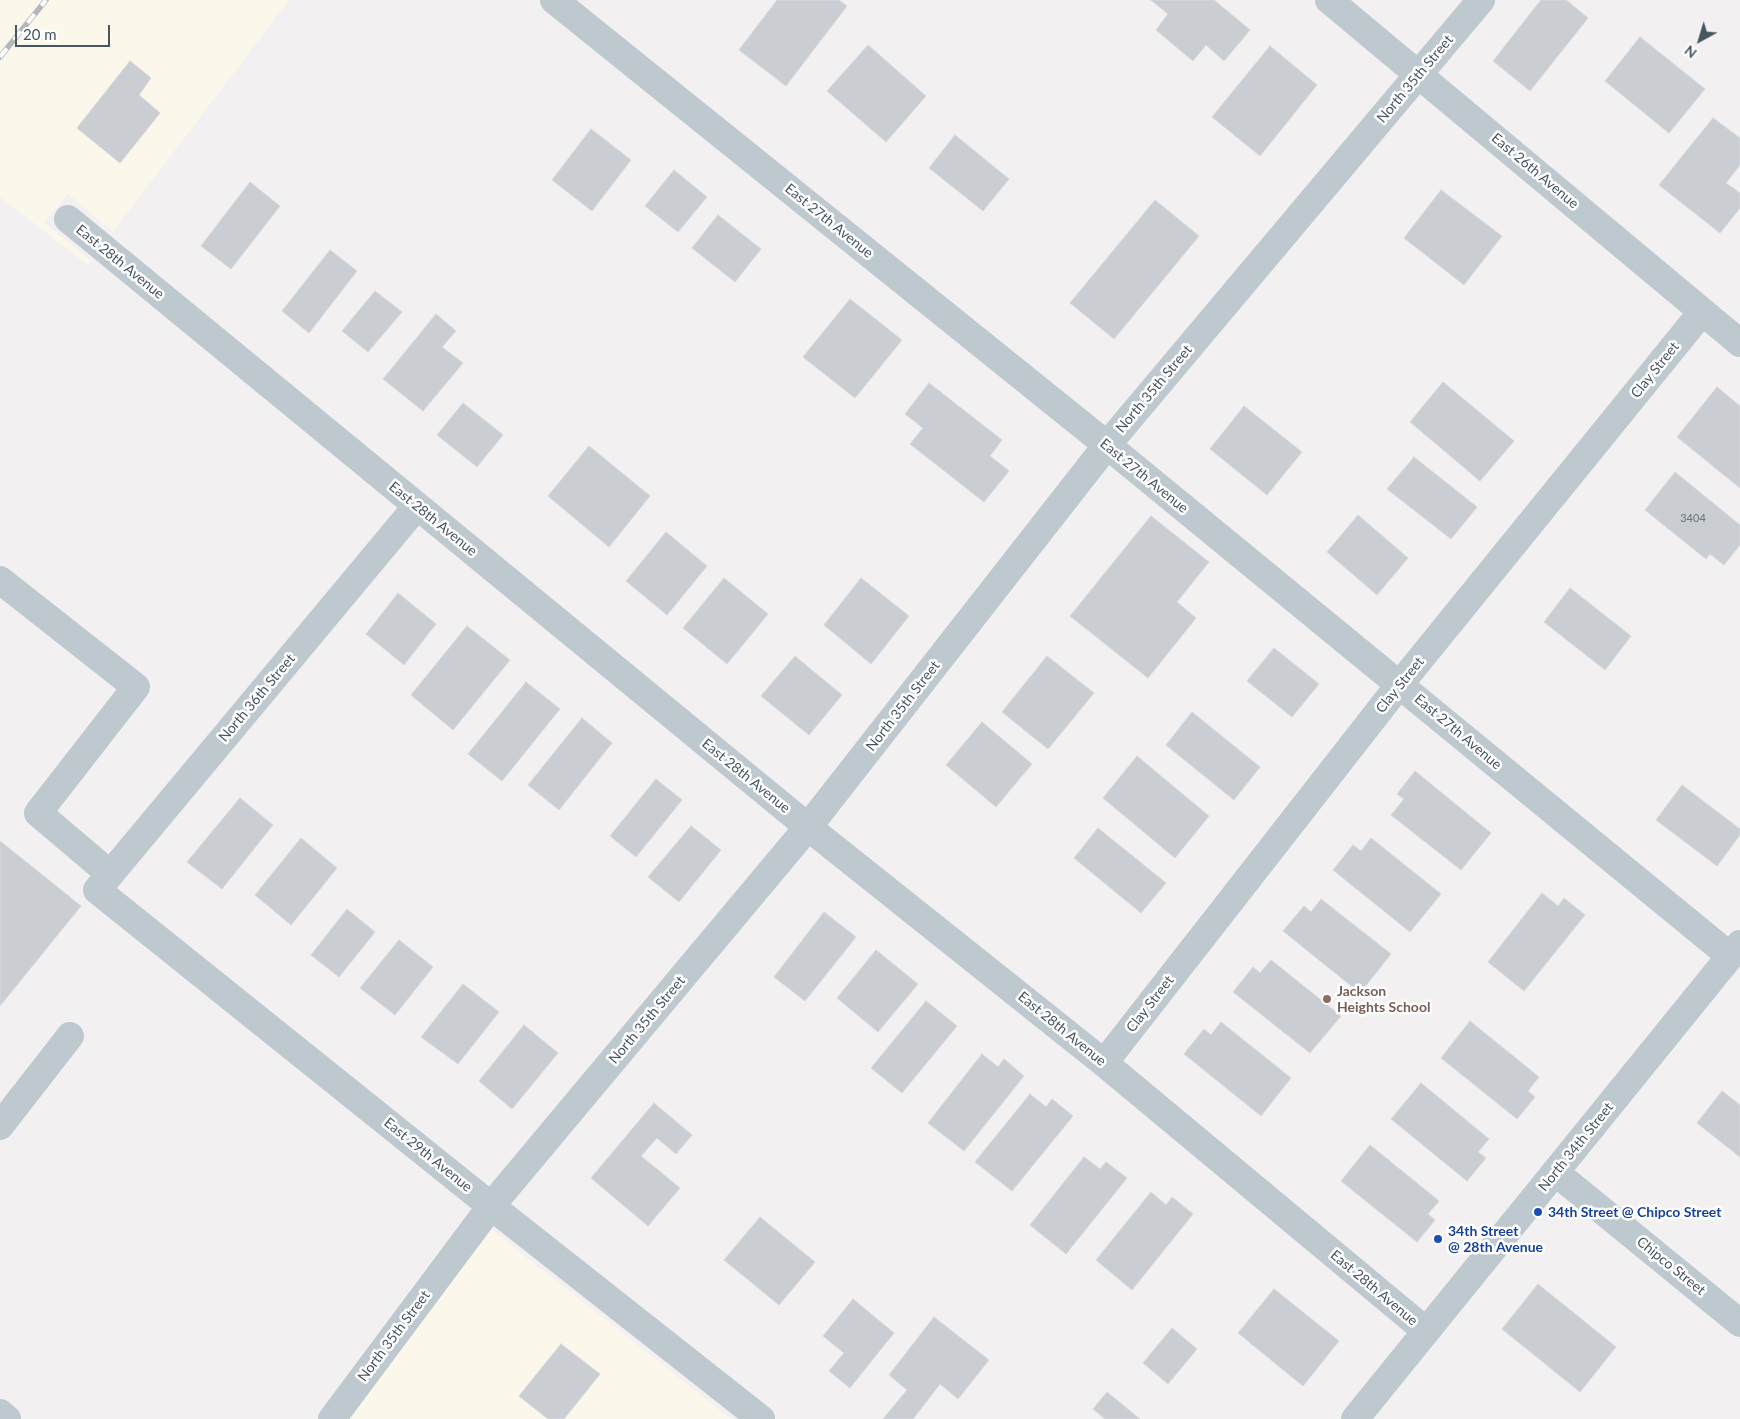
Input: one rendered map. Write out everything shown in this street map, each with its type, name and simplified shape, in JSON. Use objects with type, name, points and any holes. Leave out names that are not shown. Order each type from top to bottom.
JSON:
[{"type":"street","name":"East 27th Avenue","points":[[554,0],[1107,445],[1400,684],[1735,950]]},
{"type":"street","name":"East 26th Avenue","points":[[1329,0],[1740,343]]},
{"type":"street","name":"North 35th Street","points":[[332,1419],[491,1206],[808,827],[1107,445],[1481,0]]},
{"type":"street","name":"East 28th Avenue","points":[[68,219],[808,827],[1104,1063],[1426,1331]]},
{"type":"street","name":"Clay Street","points":[[1104,1063],[1400,684],[1702,312]]},
{"type":"street","name":"North 36th Street","points":[[104,882],[416,506]]},
{"type":"street","name":"East 29th Avenue","points":[[0,580],[136,687],[38,813],[104,882],[491,1206],[761,1419]]},
{"type":"street","name":"North 34th Street","points":[[1355,1419],[1735,950]]},
{"type":"street","points":[[0,1126],[70,1036]]},
{"type":"street","name":"Chipco Street","points":[[1556,1172],[1740,1323]]},
{"type":"street","points":[[0,1413],[7,1419]]},
{"type":"shaded area","points":[[0,0],[289,0],[113,232],[68,194],[44,222],[91,261],[88,265],[0,197]]},
{"type":"shaded area","points":[[492,1230],[731,1419],[340,1419]]},
{"type":"building","points":[[777,0],[839,0],[847,6],[786,86],[739,50]]},
{"type":"building","points":[[1151,0],[1214,0],[1250,30],[1224,61],[1206,45],[1193,61],[1156,30],[1168,14]]},
{"type":"building","points":[[1541,0],[1566,0],[1588,18],[1530,91],[1493,61]]},
{"type":"building","points":[[1640,37],[1705,89],[1669,133],[1605,81]]},
{"type":"building","points":[[868,45],[926,96],[886,142],[827,91]]},
{"type":"building","points":[[1270,46],[1317,85],[1260,156],[1212,117]]},
{"type":"building","points":[[130,61],[151,78],[139,95],[160,113],[120,163],[77,128]]},
{"type":"building","points":[[1713,118],[1740,138],[1740,165],[1726,183],[1740,193],[1740,208],[1720,233],[1659,185]]},
{"type":"building","points":[[591,129],[631,160],[592,211],[552,180]]},
{"type":"building","points":[[955,135],[1009,179],[983,211],[929,168]]},
{"type":"building","points":[[674,170],[707,197],[678,232],[645,206]]},
{"type":"building","points":[[250,182],[280,206],[231,269],[201,246]]},
{"type":"building","points":[[1441,190],[1502,236],[1464,285],[1404,238]]},
{"type":"building","points":[[1155,200],[1199,236],[1114,339],[1070,303]]},
{"type":"building","points":[[718,215],[761,249],[735,282],[692,248]]},
{"type":"building","points":[[330,250],[357,271],[309,333],[282,311]]},
{"type":"building","points":[[375,291],[402,312],[368,352],[342,331]]},
{"type":"building","points":[[850,299],[902,340],[855,398],[803,357]]},
{"type":"building","points":[[436,314],[456,331],[442,347],[463,363],[423,411],[383,379]]},
{"type":"building","points":[[1443,382],[1514,441],[1480,481],[1410,422]]},
{"type":"building","points":[[929,383],[1002,440],[990,456],[1009,471],[984,502],[910,444],[923,428],[905,414]]},
{"type":"building","points":[[1717,387],[1740,406],[1740,488],[1677,437]]},
{"type":"building","points":[[463,403],[503,435],[477,467],[437,435]]},
{"type":"building","points":[[1244,406],[1302,452],[1267,495],[1210,449]]},
{"type":"building","points":[[589,446],[650,496],[609,547],[548,496]]},
{"type":"building","points":[[1414,457],[1477,507],[1451,539],[1387,489]]},
{"type":"building","points":[[1675,472],[1740,525],[1740,545],[1724,565],[1710,554],[1706,559],[1645,510]]},
{"type":"building","points":[[1358,515],[1408,558],[1377,595],[1327,552]]},
{"type":"building","points":[[1151,516],[1209,562],[1177,602],[1196,618],[1148,678],[1070,616]]},
{"type":"building","points":[[666,532],[707,566],[667,615],[626,581]]},
{"type":"building","points":[[724,578],[768,614],[727,664],[683,628]]},
{"type":"building","points":[[861,578],[909,616],[871,664],[824,625]]},
{"type":"building","points":[[1570,588],[1631,636],[1605,670],[1544,622]]},
{"type":"building","points":[[398,593],[436,624],[404,665],[366,634]]},
{"type":"building","points":[[467,626],[510,660],[453,730],[411,695]]},
{"type":"building","points":[[1274,648],[1319,684],[1292,717],[1247,681]]},
{"type":"building","points":[[795,656],[842,695],[809,735],[761,696]]},
{"type":"building","points":[[1047,656],[1094,693],[1048,749],[1002,712]]},
{"type":"building","points":[[526,682],[560,709],[502,781],[468,754]]},
{"type":"building","points":[[1192,712],[1260,767],[1234,800],[1166,745]]},
{"type":"building","points":[[582,718],[612,743],[559,810],[528,785]]},
{"type":"building","points":[[982,722],[1032,764],[996,807],[946,765]]},
{"type":"building","points":[[1137,756],[1209,816],[1175,858],[1103,798]]},
{"type":"building","points":[[1415,771],[1491,833],[1461,870],[1391,815],[1404,799],[1397,794]]},
{"type":"building","points":[[656,779],[682,800],[636,857],[610,836]]},
{"type":"building","points":[[1682,785],[1740,829],[1740,835],[1717,866],[1656,820]]},
{"type":"building","points":[[240,798],[273,825],[222,889],[187,862]]},
{"type":"building","points":[[691,826],[721,850],[679,902],[648,877]]},
{"type":"building","points":[[1098,828],[1166,883],[1141,913],[1074,858]]},
{"type":"building","points":[[301,838],[337,868],[291,925],[255,895]]},
{"type":"building","points":[[1371,838],[1441,894],[1410,932],[1333,870],[1353,845],[1361,851]]},
{"type":"building","points":[[0,841],[81,906],[0,1006]]},
{"type":"building","points":[[1542,893],[1558,906],[1564,898],[1585,915],[1524,991],[1488,962]]},
{"type":"building","points":[[1321,899],[1391,954],[1360,993],[1283,931],[1304,906],[1311,912]]},
{"type":"building","points":[[347,909],[375,932],[339,977],[311,955]]},
{"type":"building","points":[[824,912],[856,937],[805,1001],[774,977]]},
{"type":"building","points":[[399,940],[433,967],[395,1015],[360,988]]},
{"type":"building","points":[[876,950],[918,984],[878,1032],[837,998]]},
{"type":"building","points":[[1271,960],[1341,1016],[1310,1053],[1233,992],[1253,967],[1260,973]]},
{"type":"building","points":[[463,984],[499,1012],[458,1064],[421,1037]]},
{"type":"building","points":[[926,1001],[957,1026],[902,1093],[871,1068]]},
{"type":"building","points":[[1470,1021],[1539,1077],[1528,1091],[1535,1097],[1517,1119],[1441,1058]]},
{"type":"building","points":[[1221,1022],[1291,1078],[1261,1116],[1184,1054],[1204,1029],[1211,1035]]},
{"type":"building","points":[[524,1025],[558,1053],[512,1109],[479,1081]]},
{"type":"building","points":[[982,1054],[998,1067],[1004,1059],[1024,1076],[964,1151],[928,1123]]},
{"type":"building","points":[[1421,1083],[1489,1139],[1478,1152],[1486,1158],[1467,1181],[1391,1119]]},
{"type":"building","points":[[1722,1091],[1740,1105],[1740,1157],[1697,1123]]},
{"type":"building","points":[[1030,1094],[1046,1107],[1052,1099],[1073,1116],[1012,1191],[975,1162]]},
{"type":"building","points":[[654,1103],[692,1135],[676,1154],[657,1138],[641,1156],[680,1188],[648,1226],[591,1178]]},
{"type":"building","points":[[1370,1145],[1439,1201],[1428,1214],[1435,1220],[1417,1242],[1341,1181]]},
{"type":"building","points":[[1084,1157],[1100,1169],[1106,1162],[1127,1178],[1066,1254],[1030,1225]]},
{"type":"building","points":[[1151,1192],[1166,1205],[1172,1197],[1193,1214],[1132,1290],[1096,1260]]},
{"type":"building","points":[[760,1217],[815,1262],[779,1305],[724,1260]]},
{"type":"building","points":[[1538,1284],[1616,1347],[1580,1392],[1502,1329]]},
{"type":"building","points":[[1274,1289],[1339,1341],[1303,1386],[1238,1333]]},
{"type":"building","points":[[853,1299],[894,1333],[850,1388],[829,1371],[844,1353],[823,1336]]},
{"type":"building","points":[[934,1317],[989,1360],[958,1399],[940,1384],[913,1419],[883,1419],[907,1390],[889,1375]]},
{"type":"building","points":[[1172,1328],[1197,1349],[1168,1384],[1143,1363]]},
{"type":"building","points":[[561,1344],[600,1374],[564,1419],[548,1419],[519,1396]]},
{"type":"building","points":[[1107,1392],[1140,1419],[1105,1419],[1093,1409]]},
{"type":"railway","points":[[0,57],[46,0]]},
{"type":"place","name":"Jackson Heights School","points":[[1327,999]]},
{"type":"place","name":"34th Street @ Chipco Street","points":[[1538,1212]]},
{"type":"place","name":"34th Street @ 28th Avenue","points":[[1438,1239]]}]
